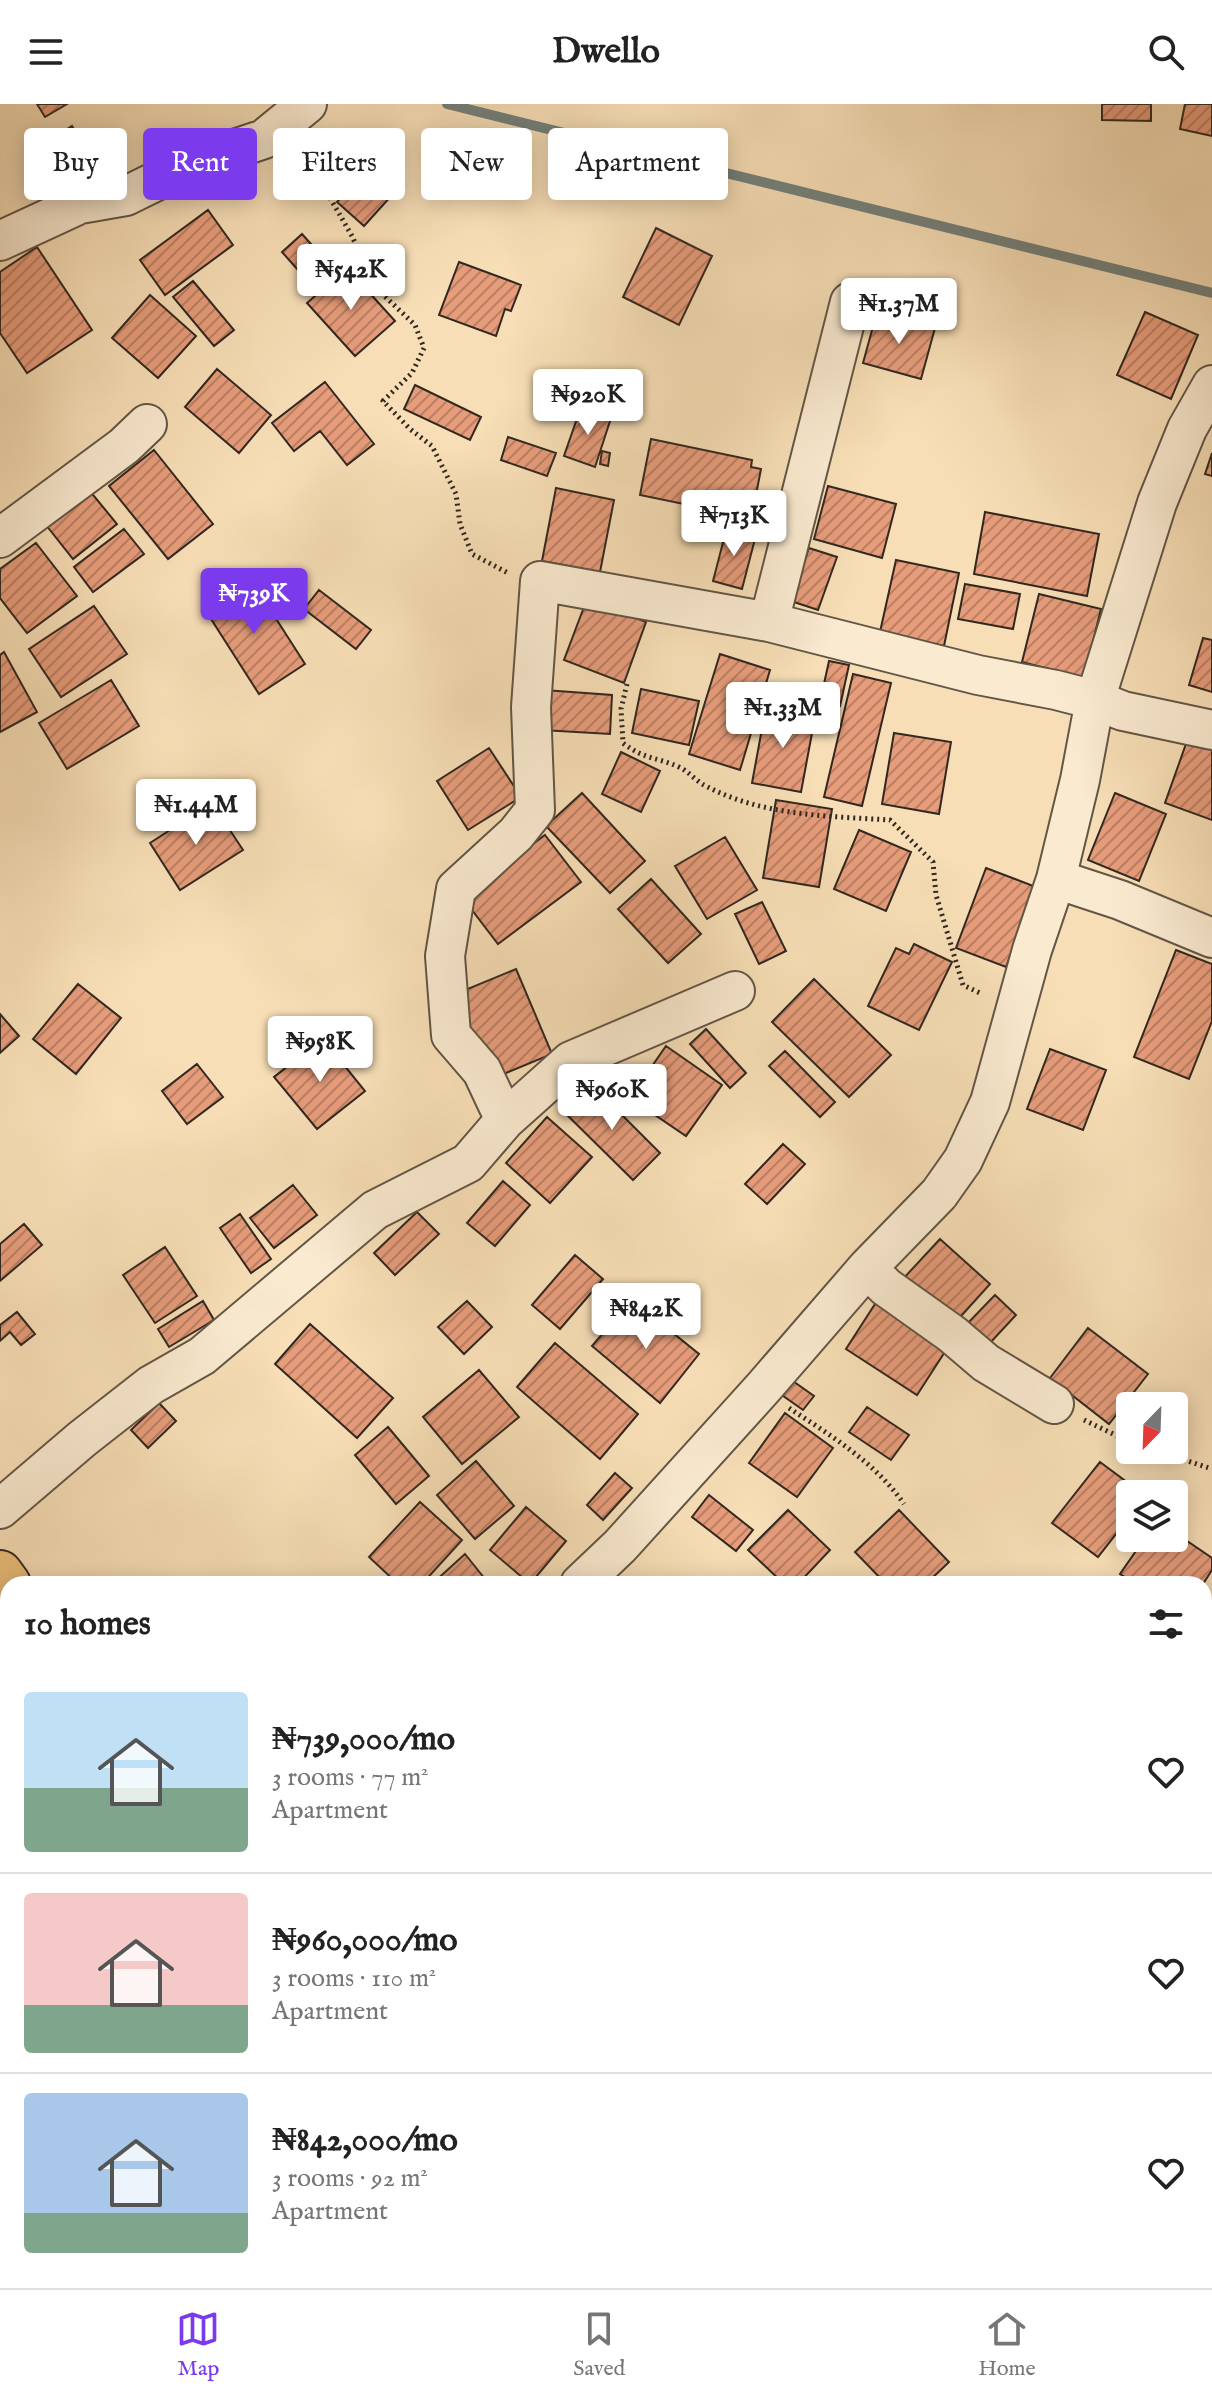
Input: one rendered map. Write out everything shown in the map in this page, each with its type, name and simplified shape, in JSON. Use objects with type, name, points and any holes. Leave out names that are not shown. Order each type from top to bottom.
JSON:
[{"type":"street","points":[[0,241],[80,204],[126,196],[193,163],[264,139],[297,113]]},
{"type":"street","points":[[769,622],[850,302]]},
{"type":"street","points":[[588,1576],[620,1546],[763,1388],[867,1268],[939,1194],[963,1160],[990,1102],[1056,879],[1095,700],[1157,503],[1187,429],[1212,385]]},
{"type":"street","points":[[0,538],[124,446],[147,424]]},
{"type":"street","points":[[505,1120],[482,1071],[451,1035],[445,956],[456,889],[516,834],[535,810],[531,707],[540,581],[769,622],[978,675],[1095,700],[1123,711],[1212,730]]},
{"type":"street","points":[[1056,879],[1120,900],[1212,938]]},
{"type":"street","points":[[0,1509],[151,1385],[202,1356],[375,1210],[468,1163],[505,1120],[571,1061],[735,991]]},
{"type":"street","points":[[867,1268],[886,1287],[952,1334],[986,1363],[1054,1404]]},
{"type":"path","points":[[297,113],[375,287],[415,325],[424,348],[412,373],[383,401],[432,446],[456,494],[460,524],[472,554],[505,573],[540,581]]},
{"type":"path","points":[[627,684],[621,709],[623,743],[639,756],[680,767],[704,785],[746,801],[797,814],[890,820],[933,862],[936,895],[963,985],[1016,1009]]},
{"type":"path","points":[[763,1388],[779,1402],[836,1438],[879,1475],[904,1504]]},
{"type":"path","points":[[1054,1404],[1116,1435]]},
{"type":"path","points":[[1188,1461],[1212,1469]]},
{"type":"building","points":[[37,104],[67,104],[45,117]]},
{"type":"building","points":[[1102,104],[1151,104],[1151,121],[1102,120]]},
{"type":"building","points":[[1185,104],[1212,104],[1212,136],[1180,129]]},
{"type":"building","points":[[339,200],[387,200],[364,226],[337,202]]},
{"type":"building","points":[[208,210],[233,245],[165,295],[140,260]]},
{"type":"building","points":[[656,228],[712,256],[679,325],[623,297]]},
{"type":"building","points":[[302,234],[318,252],[298,270],[282,252]]},
{"type":"building","points":[[37,247],[92,330],[27,373],[0,333],[0,272]]},
{"type":"building","points":[[459,262],[521,285],[511,311],[505,309],[496,336],[439,315]]},
{"type":"building","points":[[347,268],[395,321],[355,356],[307,303]]},
{"type":"building","points":[[193,281],[234,330],[214,346],[173,297]]},
{"type":"building","points":[[150,295],[196,336],[158,378],[112,338]]},
{"type":"building","points":[[877,312],[935,328],[921,379],[863,363]]},
{"type":"building","points":[[1145,312],[1198,335],[1171,399],[1117,375]]},
{"type":"building","points":[[217,369],[271,415],[239,453],[185,407]]},
{"type":"building","points":[[325,382],[374,444],[347,465],[320,431],[294,451],[272,423]]},
{"type":"building","points":[[415,385],[481,417],[470,440],[404,409]]},
{"type":"building","points":[[581,407],[611,418],[595,467],[564,456]]},
{"type":"building","points":[[508,437],[556,453],[547,476],[501,460]]},
{"type":"building","points":[[651,439],[752,460],[751,467],[761,469],[755,500],[745,498],[742,516],[640,495]]},
{"type":"building","points":[[154,450],[213,524],[168,559],[109,486]]},
{"type":"building","points":[[602,451],[610,453],[608,466],[600,464]]},
{"type":"building","points":[[1212,453],[1212,476],[1205,474]]},
{"type":"building","points":[[828,486],[896,504],[882,558],[814,539]]},
{"type":"building","points":[[556,488],[614,500],[600,572],[542,561]]},
{"type":"building","points":[[89,490],[117,524],[73,559],[46,525]]},
{"type":"building","points":[[985,512],[1099,534],[1087,596],[974,574]]},
{"type":"building","points":[[727,527],[756,535],[742,589],[713,581]]},
{"type":"building","points":[[124,529],[144,554],[93,592],[74,567]]},
{"type":"building","points":[[36,543],[77,596],[27,633],[0,598],[0,569]]},
{"type":"building","points":[[809,548],[837,557],[818,610],[791,601]]},
{"type":"building","points":[[896,560],[959,573],[944,646],[880,632]]},
{"type":"building","points":[[250,578],[305,664],[259,694],[204,608]]},
{"type":"building","points":[[965,584],[1020,594],[1013,629],[958,619]]},
{"type":"building","points":[[319,590],[371,630],[356,649],[304,609]]},
{"type":"building","points":[[1039,594],[1101,609],[1084,678],[1022,662]]},
{"type":"building","points":[[587,599],[646,622],[624,683],[564,660]]},
{"type":"building","points":[[94,606],[127,654],[61,697],[29,649]]},
{"type":"building","points":[[1203,638],[1212,640],[1212,692],[1189,685]]},
{"type":"building","points":[[4,652],[37,712],[0,732],[0,655]]},
{"type":"building","points":[[720,654],[770,670],[740,770],[689,754]]},
{"type":"building","points":[[829,661],[849,665],[840,706],[820,702]]},
{"type":"building","points":[[853,674],[891,683],[862,806],[824,797]]},
{"type":"building","points":[[111,680],[139,726],[67,769],[39,723]]},
{"type":"building","points":[[641,689],[699,701],[689,745],[632,733]]},
{"type":"building","points":[[544,690],[612,695],[610,734],[542,730]]},
{"type":"building","points":[[766,707],[815,717],[801,792],[752,783]]},
{"type":"building","points":[[894,733],[951,742],[939,814],[882,804]]},
{"type":"building","points":[[1187,741],[1212,750],[1212,820],[1165,803]]},
{"type":"building","points":[[489,748],[521,797],[468,830],[437,781]]},
{"type":"building","points":[[621,752],[660,771],[641,812],[602,794]]},
{"type":"building","points":[[582,793],[645,861],[610,893],[546,826]]},
{"type":"building","points":[[1115,793],[1166,814],[1139,881],[1088,860]]},
{"type":"building","points":[[776,800],[832,809],[819,887],[763,878]]},
{"type":"building","points":[[212,803],[243,850],[180,890],[150,843]]},
{"type":"building","points":[[859,830],[911,852],[886,911],[834,889]]},
{"type":"building","points":[[545,835],[581,882],[498,944],[462,897]]},
{"type":"building","points":[[725,837],[757,890],[707,919],[675,866]]},
{"type":"building","points":[[986,868],[1036,887],[1006,967],[956,948]]},
{"type":"building","points":[[651,879],[701,934],[668,963],[618,909]]},
{"type":"building","points":[[762,902],[786,951],[759,964],[735,914]]},
{"type":"building","points":[[914,944],[952,962],[919,1030],[868,1006],[896,948],[909,954]]},
{"type":"building","points":[[1176,950],[1212,964],[1212,1021],[1189,1079],[1134,1057]]},
{"type":"building","points":[[516,969],[552,1054],[489,1080],[453,995]]},
{"type":"building","points":[[814,979],[891,1055],[849,1097],[772,1022]]},
{"type":"building","points":[[78,984],[121,1018],[76,1074],[33,1039]]},
{"type":"building","points":[[0,1014],[19,1036],[0,1053]]},
{"type":"building","points":[[706,1029],[746,1073],[730,1088],[690,1044]]},
{"type":"building","points":[[323,1039],[365,1091],[317,1129],[274,1077]]},
{"type":"building","points":[[666,1046],[722,1085],[686,1136],[630,1098]]},
{"type":"building","points":[[1050,1049],[1106,1070],[1083,1130],[1027,1109]]},
{"type":"building","points":[[785,1051],[835,1102],[820,1117],[769,1066]]},
{"type":"building","points":[[197,1064],[223,1097],[187,1124],[162,1091]]},
{"type":"building","points":[[592,1085],[660,1153],[633,1180],[564,1112]]},
{"type":"building","points":[[547,1117],[592,1157],[550,1203],[506,1163]]},
{"type":"building","points":[[783,1144],[805,1164],[767,1204],[745,1184]]},
{"type":"building","points":[[503,1181],[530,1205],[495,1246],[467,1223]]},
{"type":"building","points":[[293,1185],[317,1215],[274,1248],[250,1218]]},
{"type":"building","points":[[417,1212],[439,1234],[395,1275],[374,1253]]},
{"type":"building","points":[[240,1214],[271,1259],[251,1273],[220,1228]]},
{"type":"building","points":[[24,1224],[42,1245],[0,1281],[0,1244]]},
{"type":"building","points":[[940,1239],[990,1284],[953,1325],[902,1280]]},
{"type":"building","points":[[165,1247],[197,1296],[155,1323],[123,1275]]},
{"type":"building","points":[[575,1255],[603,1279],[560,1329],[532,1305]]},
{"type":"building","points":[[995,1295],[1016,1315],[989,1344],[967,1324]]},
{"type":"building","points":[[632,1300],[699,1354],[660,1403],[592,1346]]},
{"type":"building","points":[[203,1301],[214,1320],[169,1347],[158,1329]]},
{"type":"building","points":[[467,1301],[492,1327],[464,1354],[438,1327]]},
{"type":"building","points":[[877,1301],[948,1347],[917,1395],[846,1349]]},
{"type":"building","points":[[17,1312],[35,1334],[21,1345],[10,1332],[0,1341],[0,1325]]},
{"type":"building","points":[[310,1324],[393,1398],[357,1438],[275,1364]]},
{"type":"building","points":[[1088,1328],[1148,1374],[1134,1392],[1116,1392],[1116,1415],[1109,1424],[1050,1378]]},
{"type":"building","points":[[555,1343],[638,1414],[600,1459],[517,1387]]},
{"type":"building","points":[[479,1370],[519,1417],[462,1464],[423,1417]]},
{"type":"building","points":[[790,1379],[814,1396],[803,1410],[779,1393]]},
{"type":"building","points":[[159,1403],[176,1421],[148,1448],[131,1430]]},
{"type":"building","points":[[867,1407],[909,1435],[891,1460],[849,1432]]},
{"type":"building","points":[[785,1413],[833,1448],[797,1497],[749,1463]]},
{"type":"building","points":[[388,1427],[429,1476],[396,1504],[355,1455]]},
{"type":"building","points":[[476,1461],[514,1506],[475,1539],[437,1495]]},
{"type":"building","points":[[1100,1462],[1124,1480],[1116,1480],[1116,1534],[1098,1557],[1052,1523]]},
{"type":"building","points":[[615,1473],[632,1488],[603,1520],[587,1505]]},
{"type":"building","points":[[709,1495],[753,1530],[736,1551],[692,1517]]},
{"type":"building","points":[[420,1502],[462,1540],[429,1576],[389,1576],[369,1557]]},
{"type":"building","points":[[526,1507],[566,1541],[537,1576],[521,1576],[490,1550]]},
{"type":"building","points":[[788,1510],[830,1550],[806,1576],[776,1576],[748,1550]]},
{"type":"building","points":[[899,1510],[949,1562],[934,1576],[878,1576],[855,1552]]},
{"type":"building","points":[[1188,1542],[1212,1558],[1212,1570],[1208,1576],[1120,1574],[1135,1552],[1188,1552]]},
{"type":"building","points":[[465,1554],[483,1576],[441,1576]]},
{"type":"waterway","points":[[447,104],[1212,293]]}]
